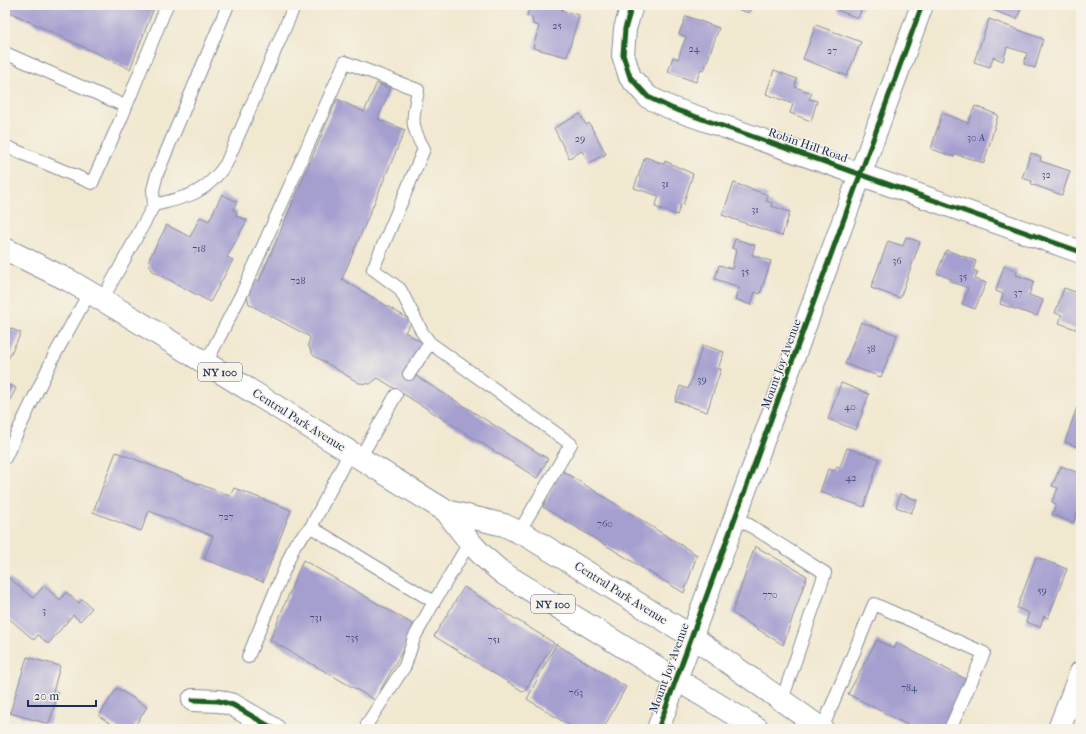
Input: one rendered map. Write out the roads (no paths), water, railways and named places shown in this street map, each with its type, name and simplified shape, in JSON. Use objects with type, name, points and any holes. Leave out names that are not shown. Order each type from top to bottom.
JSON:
[{"type":"street","name":"Robin Hill Road","points":[[632,5],[625,29],[622,55],[630,78],[648,97],[671,108],[1081,252]]},
{"type":"street","name":"Mount Joy Avenue","points":[[658,729],[922,5]]},
{"type":"street","name":"Central Park Avenue","points":[[5,249],[96,296],[446,511],[504,525],[520,532],[691,636],[822,729]]},
{"type":"street","name":"Central Park Avenue","points":[[446,511],[468,543],[484,559],[504,574],[676,680],[745,726]]},
{"type":"street","points":[[1059,729],[1081,672]]},
{"type":"street","points":[[193,700],[219,700],[233,705],[274,729]]},
{"type":"lane","points":[[5,146],[92,183],[167,5]]},
{"type":"lane","points":[[5,458],[54,356],[96,296],[154,205],[153,190],[157,174],[228,5]]},
{"type":"lane","points":[[154,205],[188,198],[215,180],[226,164],[293,9],[292,5]]},
{"type":"lane","points":[[5,53],[125,106]]},
{"type":"lane","points":[[206,363],[243,291],[345,62],[418,90],[412,122],[424,150],[373,269],[400,289],[422,332],[430,343],[571,444],[520,532]]},
{"type":"lane","points":[[409,374],[430,343]]},
{"type":"lane","points":[[248,657],[296,544],[311,527],[355,455],[396,394]]},
{"type":"lane","points":[[736,516],[825,573],[782,700]]},
{"type":"lane","points":[[311,527],[434,602]]},
{"type":"lane","points":[[368,724],[405,666],[414,638],[468,543]]},
{"type":"lane","points":[[822,729],[874,604],[984,653],[950,729]]}]
